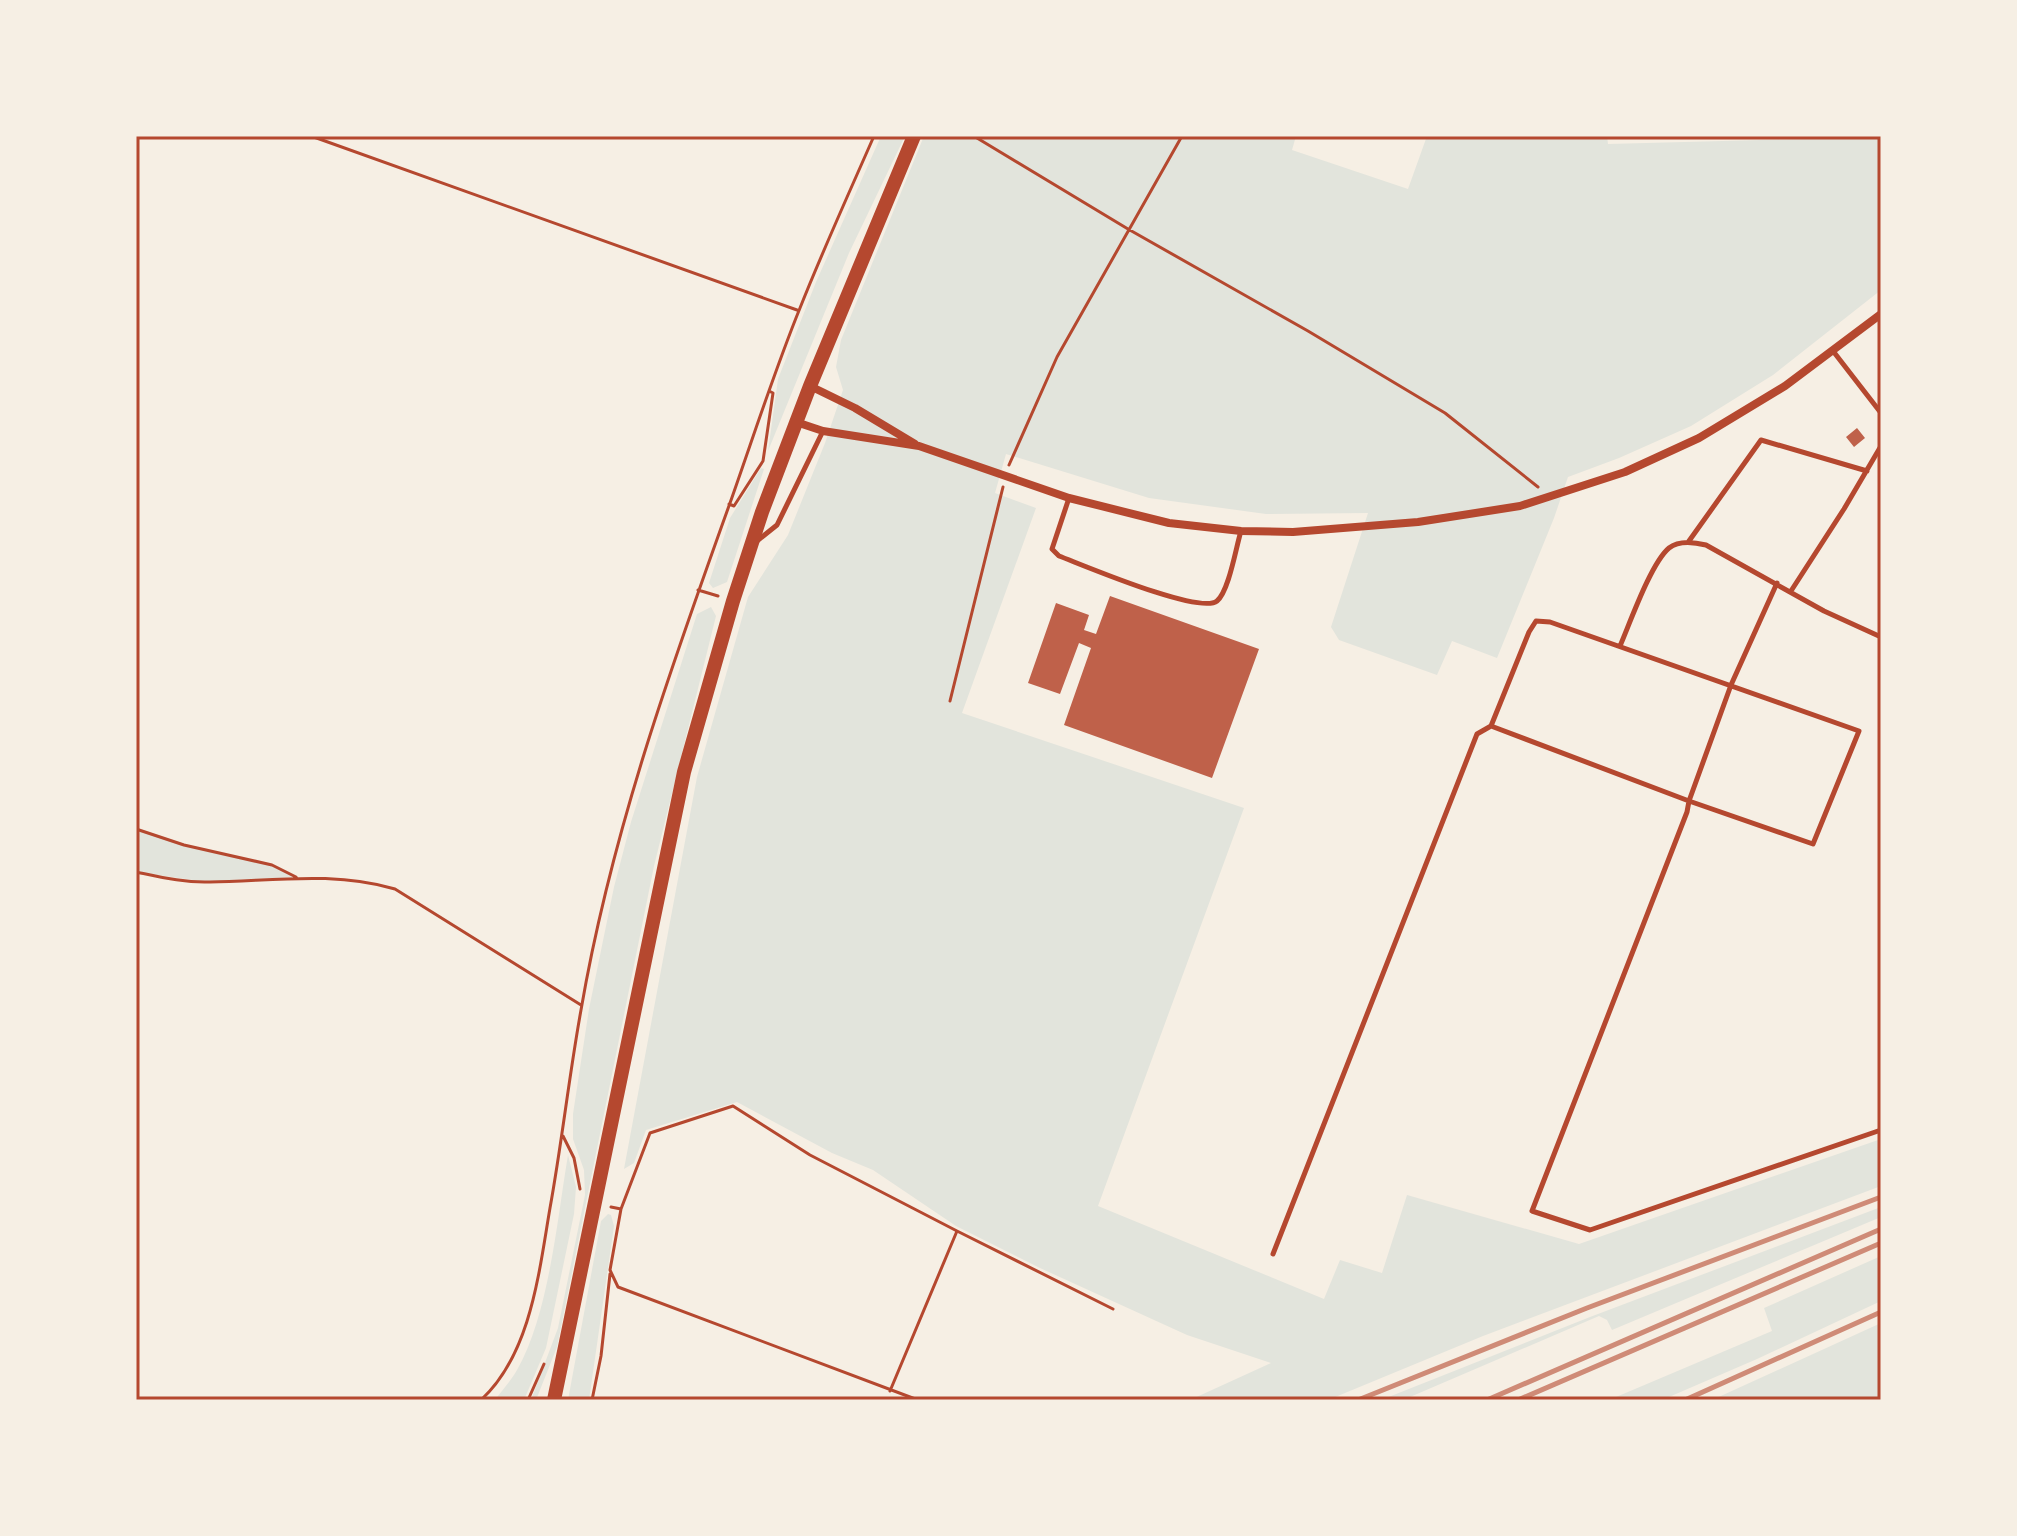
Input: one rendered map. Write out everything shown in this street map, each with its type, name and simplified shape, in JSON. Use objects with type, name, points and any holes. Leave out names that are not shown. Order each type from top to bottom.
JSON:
[{"type":"street","points":[[554,1399],[684,772],[750,546],[810,386],[914,136]]},
{"type":"street","points":[[796,422],[823,431],[919,446],[1069,498],[1169,523],[1241,531],[1293,532],[1418,522],[1520,506],[1625,472],[1699,438],[1785,386],[1881,314]]},
{"type":"street","points":[[810,386],[855,408],[919,446]]},
{"type":"lane","points":[[1833,351],[1880,410]]},
{"type":"lane","points":[[750,546],[777,525],[823,431]]},
{"type":"lane","points":[[1689,541],[1761,440],[1867,471]]},
{"type":"lane","points":[[1791,591],[1881,446]]},
{"type":"lane","points":[[1069,498],[1052,549],[1059,556],[1172,598],[1204,606],[1216,602],[1223,591],[1241,531]]},
{"type":"lane","points":[[1620,646],[1655,567],[1669,547],[1689,541],[1706,545],[1881,637]]},
{"type":"lane","points":[[1777,583],[1731,685],[1687,812],[1532,1211],[1590,1230],[1881,1130]]},
{"type":"lane","points":[[1273,1254],[1477,734],[1491,726],[1536,621],[1550,622],[1859,731],[1813,844],[1491,726]]},
{"type":"path","points":[[311,136],[799,310]]},
{"type":"path","points":[[481,1400],[504,1374],[528,1318],[542,1258],[599,909],[623,819],[697,590],[769,391],[799,310],[874,136]]},
{"type":"path","points":[[950,701],[1005,475],[1057,357],[1182,136]]},
{"type":"path","points":[[978,137],[1128,229],[1445,413],[1550,496]]},
{"type":"path","points":[[729,504],[734,506],[763,461],[773,393],[769,391]]},
{"type":"path","points":[[697,590],[733,601]]},
{"type":"path","points":[[136,829],[184,845],[272,865],[297,877]]},
{"type":"path","points":[[136,872],[207,882],[297,877],[367,881],[395,889],[581,1005]]},
{"type":"path","points":[[592,1400],[621,1209],[650,1133],[733,1106],[810,1155],[1113,1309]]},
{"type":"path","points":[[563,1136],[574,1158],[581,1197]]},
{"type":"path","points":[[596,1204],[621,1209]]},
{"type":"path","points":[[890,1391],[957,1231]]},
{"type":"path","points":[[610,1270],[614,1281],[626,1291],[918,1400]]},
{"type":"path","points":[[528,1400],[547,1356]]},
{"type":"shaded area","points":[[881,136],[905,136],[849,253],[768,451],[778,379],[816,282]]},
{"type":"shaded area","points":[[924,136],[1296,136],[1292,150],[1408,189],[1427,136],[1607,136],[1608,144],[1881,137],[1881,290],[1773,375],[1691,426],[1568,477],[1497,658],[1452,641],[1437,675],[1339,640],[1331,627],[1368,513],[1266,514],[1149,498],[1006,454],[995,493],[1036,508],[962,713],[1244,808],[1098,1206],[1324,1299],[1340,1260],[1382,1273],[1407,1195],[1579,1244],[1881,1139],[1881,1186],[1483,1336],[1328,1400],[1190,1400],[1271,1363],[1187,1335],[1040,1268],[956,1226],[873,1170],[832,1153],[737,1102],[646,1130],[634,1163],[624,1169],[697,777],[748,597],[788,535],[825,443],[843,390],[836,367],[841,340]]},
{"type":"shaded area","points":[[761,468],[764,469],[727,582],[713,588],[709,583],[730,518]]},
{"type":"shaded area","points":[[711,607],[716,616],[654,866],[557,1347],[536,1400],[531,1400],[558,1328],[585,1195],[584,1170],[573,1139],[573,1114],[589,1009],[614,887],[631,822],[697,614]]},
{"type":"shaded area","points":[[136,829],[184,845],[272,865],[297,877],[207,882],[136,872]]},
{"type":"shaded area","points":[[568,1155],[576,1187],[574,1214],[546,1348],[524,1400],[495,1400],[517,1370],[537,1322],[550,1266]]},
{"type":"shaded area","points":[[1881,1207],[1881,1217],[1612,1330],[1607,1320],[1599,1316],[1403,1400],[1381,1400],[1590,1317]]},
{"type":"shaded area","points":[[608,1214],[614,1226],[589,1400],[568,1400],[601,1221]]},
{"type":"shaded area","points":[[1881,1256],[1881,1301],[1662,1400],[1609,1400],[1772,1331],[1764,1308]]},
{"type":"shaded area","points":[[1881,1323],[1881,1400],[1712,1400]]},
{"type":"building","points":[[1857,428],[1865,438],[1854,447],[1846,437]]},
{"type":"building","points":[[1110,596],[1259,649],[1212,778],[1064,725],[1091,648],[1079,643],[1060,694],[1028,683],[1056,603],[1089,615],[1084,630],[1096,634]]},
{"type":"railway","points":[[1358,1400],[1587,1308],[1881,1197]]},
{"type":"railway","points":[[1487,1400],[1881,1229]]},
{"type":"railway","points":[[1518,1400],[1881,1243]]},
{"type":"railway","points":[[1685,1400],[1881,1312]]}]
